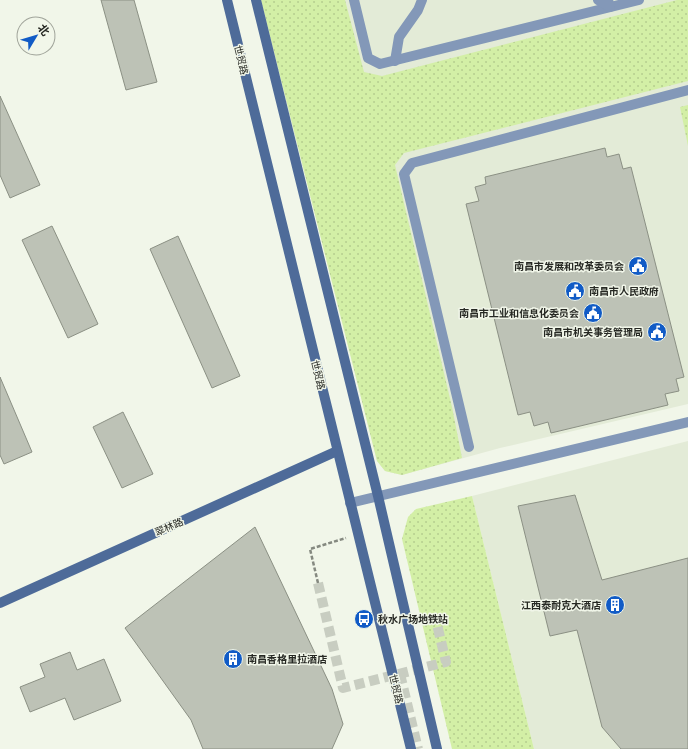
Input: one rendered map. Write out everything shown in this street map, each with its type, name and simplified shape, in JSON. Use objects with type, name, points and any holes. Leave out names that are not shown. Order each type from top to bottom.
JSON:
[{"type":"main road","name":"世贸路","points":[[227,0],[411,749]]},
{"type":"main road","points":[[256,0],[378,496],[436,749]]},
{"type":"main road","name":"翠林路","points":[[0,603],[337,450]]},
{"type":"street","points":[[354,0],[368,58],[380,64],[609,4],[639,0]]},
{"type":"street","points":[[395,61],[399,37],[418,10],[422,0]]},
{"type":"street","points":[[598,0],[609,4]]},
{"type":"street","points":[[468,446],[404,174],[412,163],[688,90]]},
{"type":"street","points":[[350,503],[688,422]]},
{"type":"path","points":[[318,583],[310,549],[346,538]]},
{"type":"shaded area","points":[[261,0],[688,0],[688,404],[500,448],[402,475],[385,471],[377,461]]},
{"type":"shaded area","points":[[688,441],[688,749],[534,749],[472,496]]},
{"type":"green space","points":[[261,0],[345,0],[364,72],[382,76],[677,0],[688,0],[688,81],[404,153],[395,165],[452,407],[462,458],[402,475],[385,471],[377,461]]},
{"type":"green space","points":[[688,105],[688,146],[680,107]]},
{"type":"green space","points":[[472,496],[534,749],[452,749],[402,539],[408,517],[416,509]]},
{"type":"building","points":[[101,0],[134,0],[157,82],[126,90]]},
{"type":"building","points":[[0,96],[40,185],[10,198],[0,175]]},
{"type":"building","name":"南昌市人民政府","points":[[605,148],[607,157],[619,154],[623,169],[631,167],[684,377],[676,379],[679,391],[665,394],[668,405],[551,433],[548,422],[534,426],[530,412],[518,415],[466,204],[479,201],[475,187],[486,184],[485,177]]},
{"type":"building","points":[[52,226],[98,324],[68,338],[22,240]]},
{"type":"building","points":[[178,236],[240,376],[212,388],[150,249]]},
{"type":"building","points":[[0,377],[32,452],[4,464],[0,455]]},
{"type":"building","points":[[123,412],[153,474],[122,488],[93,427]]},
{"type":"building","name":"江西泰耐克大酒店","points":[[575,495],[602,580],[688,558],[688,749],[621,749],[602,727],[577,630],[550,636],[518,506]]},
{"type":"building","name":"南昌香格里拉酒店","points":[[255,527],[332,689],[343,724],[332,749],[203,749],[191,720],[125,628]]},
{"type":"building","points":[[70,652],[77,670],[104,659],[121,701],[74,720],[65,698],[30,712],[20,687],[45,677],[40,664]]},
{"type":"tunnel","points":[[318,583],[343,688],[446,662],[435,616]]},
{"type":"tunnel","points":[[400,674],[418,749]]},
{"type":"place","name":"南昌市发展和改革委员会","points":[[638,266]]},
{"type":"place","name":"南昌市人民政府","points":[[575,291]]},
{"type":"place","name":"南昌市工业和信息化委员会","points":[[593,313]]},
{"type":"place","name":"南昌市机关事务管理局","points":[[657,332]]},
{"type":"place","name":"江西泰耐克大酒店","points":[[615,605]]},
{"type":"place","name":"秋水广场地铁站","points":[[364,619]]},
{"type":"place","name":"南昌香格里拉酒店","points":[[233,659]]}]
